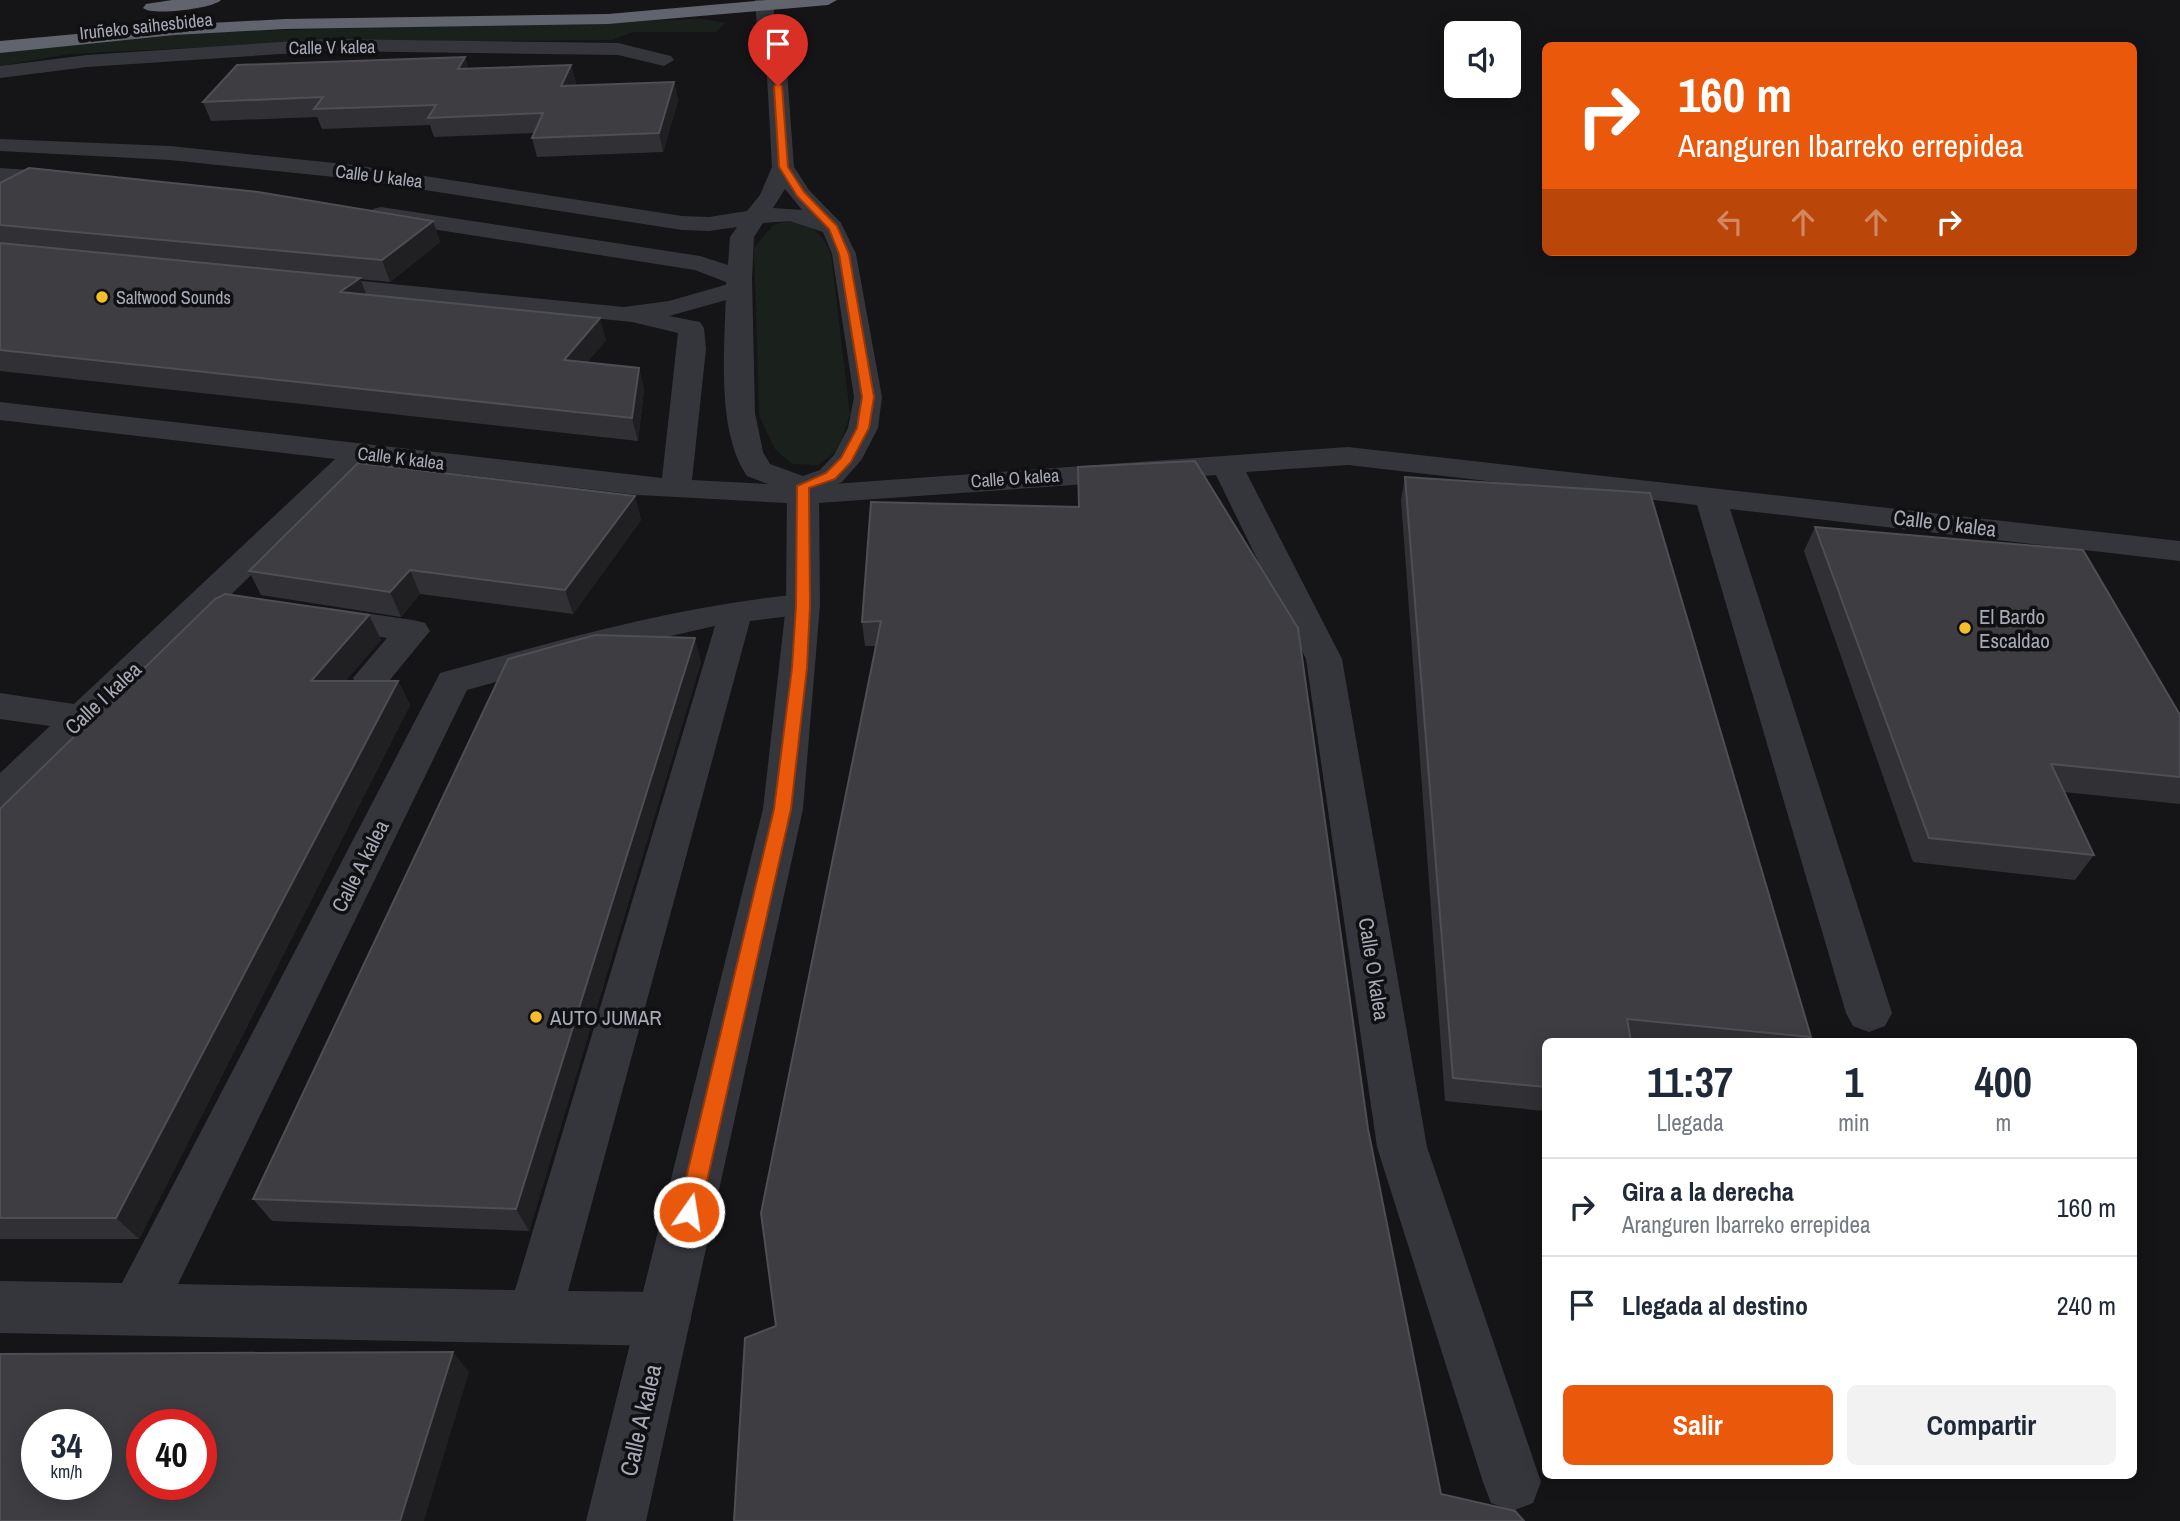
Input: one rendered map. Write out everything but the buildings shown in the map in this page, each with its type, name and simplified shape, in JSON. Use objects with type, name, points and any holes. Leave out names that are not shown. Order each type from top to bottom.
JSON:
[{"type":"highway","points":[[0,45],[174,30],[285,24],[608,19],[828,0]]},
{"type":"highway","points":[[780,5],[839,0]]},
{"type":"highway","points":[[136,10],[220,3]]},
{"type":"highway","name":"Iruñeko saihesbidea","points":[[0,30],[220,3]]},
{"type":"highway","name":"Iruñeko saihesbidea","points":[[0,45],[336,5]]},
{"type":"highway","points":[[699,13],[730,15],[766,28]]},
{"type":"street","points":[[780,5],[766,28],[776,58],[783,167],[771,196],[742,237],[739,283],[741,414],[748,452],[758,470],[803,491],[831,476],[847,460],[863,428],[868,397],[844,254],[834,228],[800,194],[783,167]]},
{"type":"street","points":[[776,58],[782,42],[780,5]]},
{"type":"street","name":"Calle V kalea","points":[[0,72],[87,61],[327,45],[618,49],[664,60]]},
{"type":"street","name":"Calle U kalea","points":[[0,145],[170,153],[341,170],[447,184],[682,223],[709,224],[755,216],[792,214],[834,228]]},
{"type":"street","points":[[0,175],[91,181]]},
{"type":"street","name":"Calle U kalea","points":[[359,211],[700,263],[739,283]]},
{"type":"street","points":[[291,282],[624,315],[691,328],[692,349],[676,488]]},
{"type":"street","points":[[624,315],[671,309],[739,283]]},
{"type":"street","name":"Calle K kalea","points":[[0,411],[676,488],[803,491]]},
{"type":"street","name":"Calle I kalea","points":[[0,796],[359,453]]},
{"type":"street","name":"Calle O kalea","points":[[803,491],[1348,456],[2180,551]]},
{"type":"street","name":"Calle O kalea","points":[[1226,463],[1325,659],[1402,1147],[1512,1482]]},
{"type":"street","name":"Calle A kalea","points":[[616,1521],[783,809],[803,606],[803,491]]},
{"type":"street","points":[[1710,496],[1869,1013]]},
{"type":"street","points":[[206,600],[248,607]]},
{"type":"street","name":"Calle A kalea","points":[[137,1310],[453,682],[664,625],[735,611],[803,606]]},
{"type":"street","points":[[534,1317],[730,638],[735,611]]},
{"type":"street","points":[[289,613],[413,631],[371,678]]},
{"type":"street","points":[[0,706],[83,718]]},
{"type":"street","points":[[0,1307],[664,1319]]},
{"type":"shaded area","points":[[703,19],[726,23],[716,32],[633,32],[612,40],[302,42],[70,54],[0,66],[0,52],[179,33]]},
{"type":"shaded area","points":[[786,221],[802,223],[814,229],[831,254],[850,414],[834,453],[818,465],[792,464],[775,449],[759,416],[754,248],[773,225]]},
{"type":"place","name":"Saltwood Sounds","points":[[102,297]]},
{"type":"place","name":"El Bardo Escaldao","points":[[1965,628]]},
{"type":"place","name":"AUTO JUMAR","points":[[536,1017]]},
{"type":"route","points":[[689,1212],[783,809],[803,606],[803,486],[831,476],[847,460],[863,428],[868,397],[844,254],[834,228],[800,194],[783,167],[778,86]]}]
